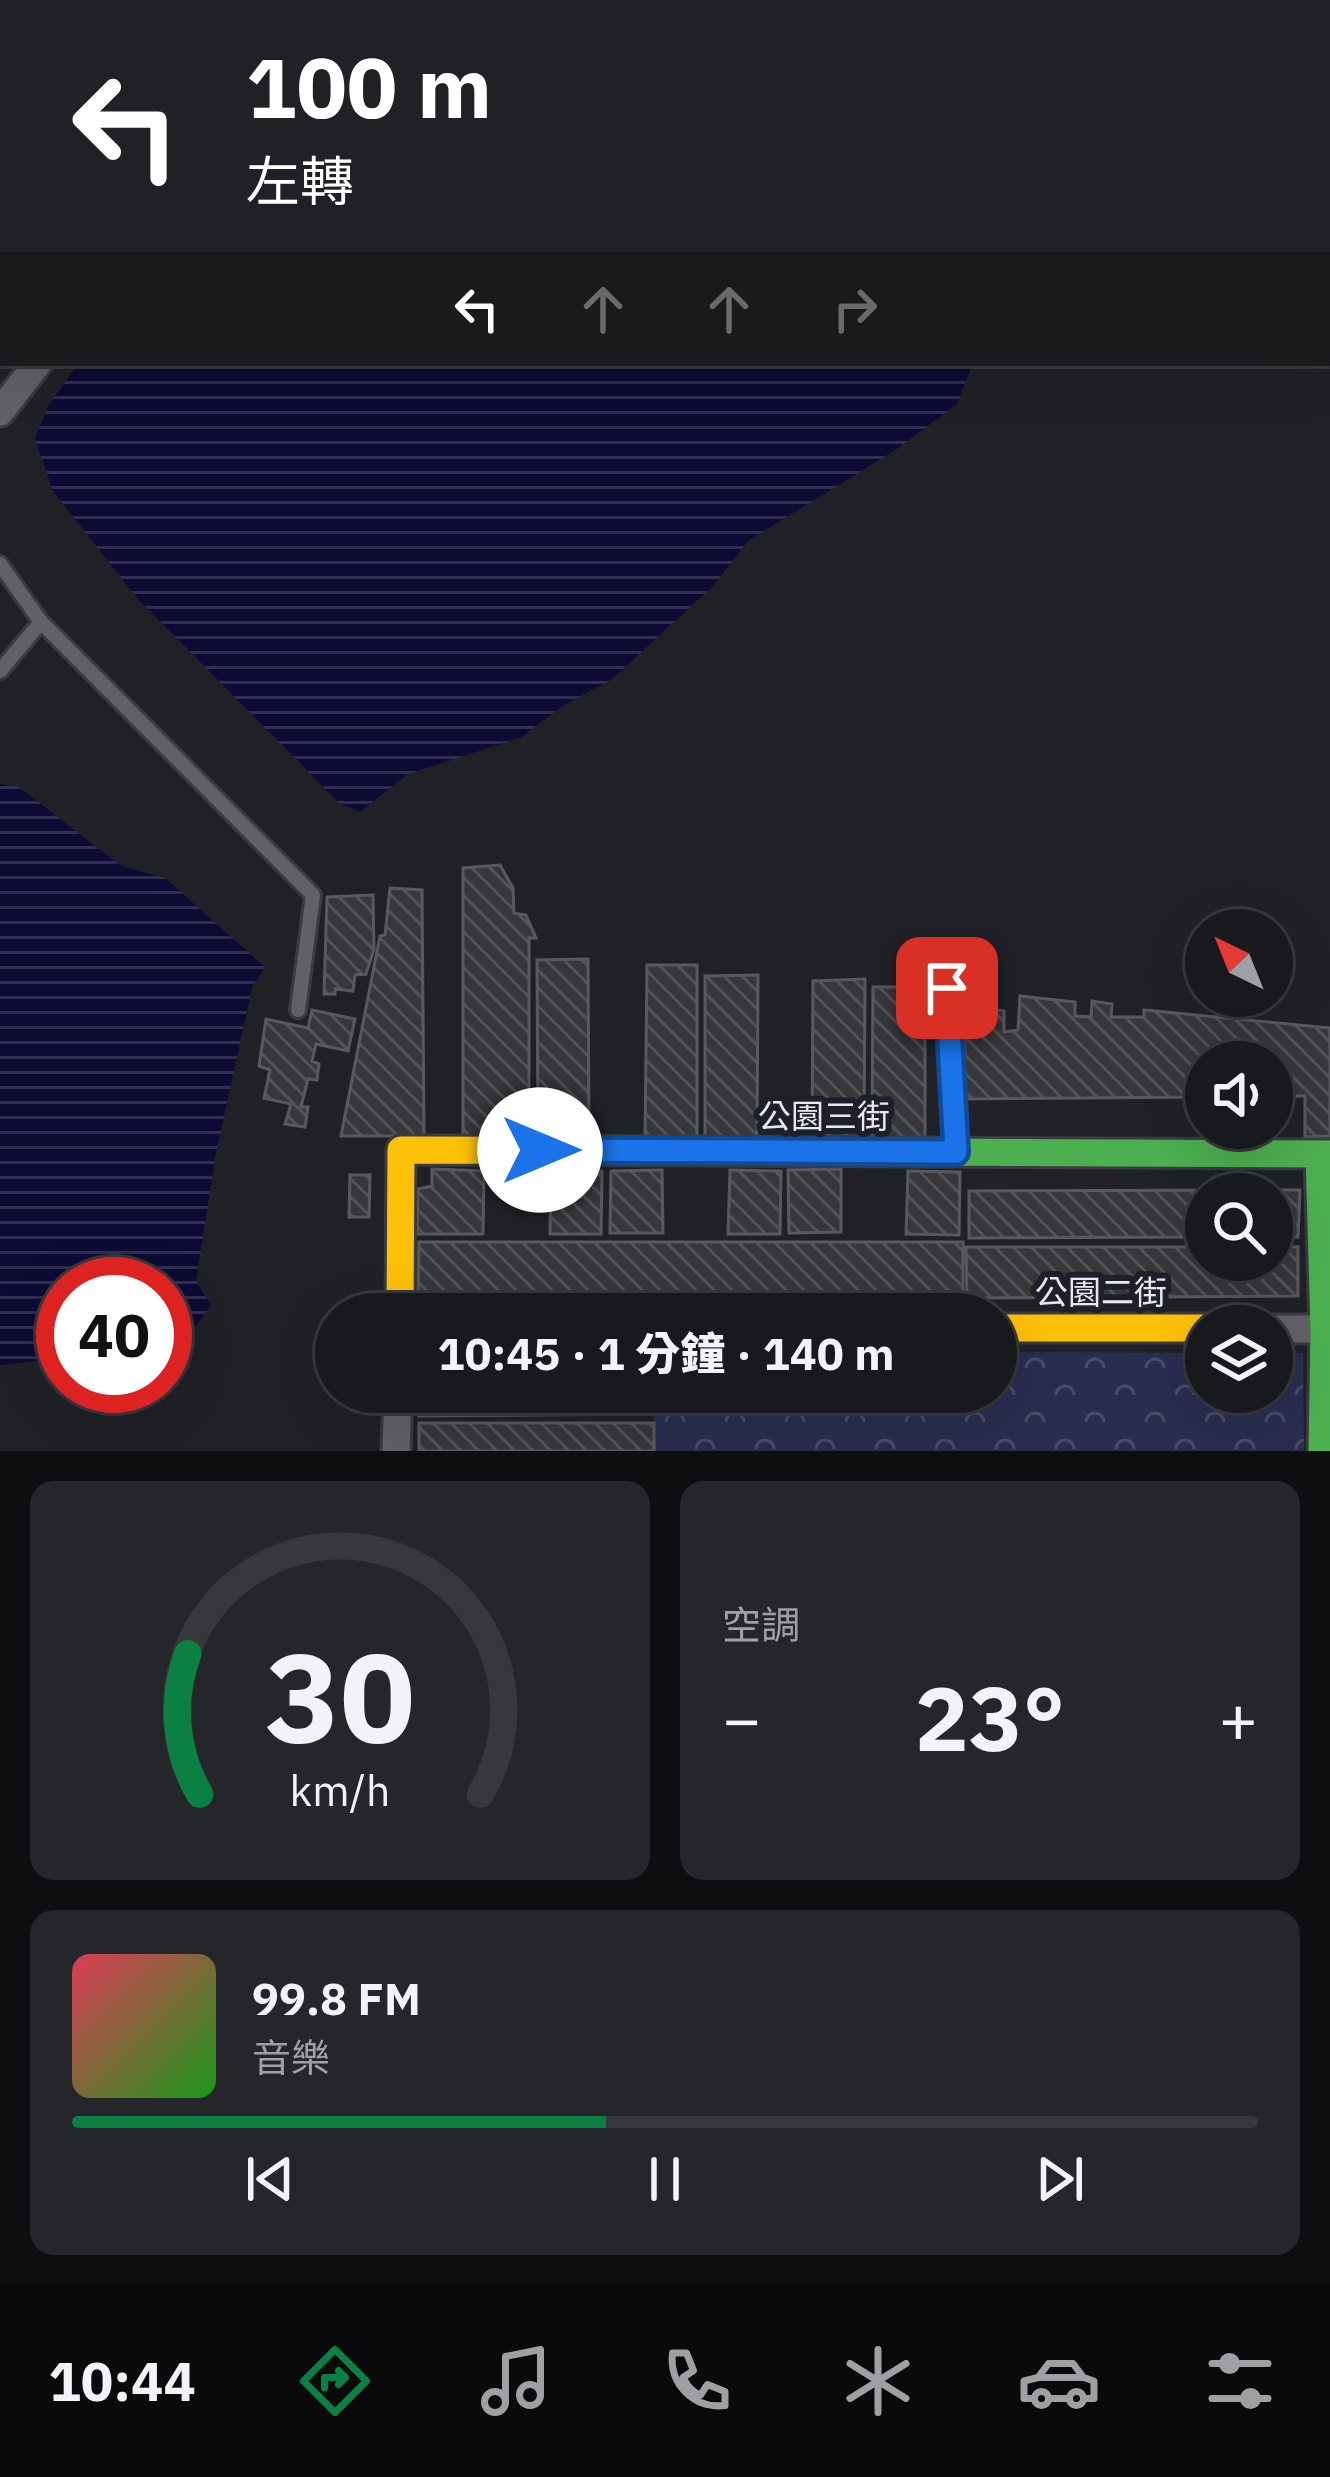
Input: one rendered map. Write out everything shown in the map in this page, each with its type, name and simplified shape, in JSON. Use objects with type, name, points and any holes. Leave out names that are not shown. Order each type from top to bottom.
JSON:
[{"type":"street","points":[[0,412],[36,366]]},
{"type":"street","name":"公園三街","points":[[400,1293],[401,1150],[1324,1154]]},
{"type":"street","points":[[1322,1451],[1327,1329],[1324,1154]]},
{"type":"street","name":"公園二街","points":[[1017,1328],[1185,1328]]},
{"type":"street","points":[[1293,1329],[1327,1329]]},
{"type":"street","points":[[396,1451],[397,1413]]},
{"type":"lane","points":[[0,563],[41,622],[313,895],[298,1010]]},
{"type":"lane","points":[[0,671],[41,622]]},
{"type":"lane","points":[[947,988],[956,1152]]},
{"type":"green space","points":[[1017,1352],[1185,1353],[1185,1413],[1293,1413],[1293,1353],[1303,1353],[1304,1451],[652,1451],[654,1413],[1017,1413]]},
{"type":"shaded area","points":[[77,366],[971,368],[957,404],[897,449],[748,541],[713,586],[611,680],[562,706],[522,737],[408,774],[360,812],[339,803],[137,598],[53,491],[35,439],[49,404]]},
{"type":"shaded area","points":[[0,784],[19,787],[121,866],[165,878],[265,967],[252,988],[216,1153],[196,1281],[211,1305],[192,1328],[192,1257],[36,1257],[36,1361],[0,1365]]},
{"type":"building","points":[[500,865],[513,888],[514,913],[526,915],[536,938],[529,938],[529,1135],[463,1138],[463,868]]},
{"type":"building","points":[[390,888],[422,890],[424,1136],[341,1136],[380,936],[385,935]]},
{"type":"building","points":[[373,895],[374,949],[366,974],[355,975],[353,991],[335,989],[335,994],[324,994],[327,897]]},
{"type":"building","points":[[588,959],[589,1137],[538,1137],[537,960]]},
{"type":"building","points":[[647,965],[697,965],[697,1136],[645,1138]]},
{"type":"building","points":[[758,975],[757,1138],[705,1137],[705,976]]},
{"type":"building","points":[[865,979],[864,1137],[812,1137],[813,981]]},
{"type":"building","points":[[873,987],[925,987],[925,1137],[872,1138]]},
{"type":"building","points":[[966,988],[988,991],[987,1009],[1004,1011],[1004,1032],[1018,1030],[1020,996],[1075,1002],[1075,1016],[1091,1017],[1092,1001],[1112,1004],[1111,1017],[1144,1017],[1144,1010],[1330,1028],[1330,1136],[1305,1137],[1305,1096],[1293,1096],[1293,1041],[1185,1041],[1185,1097],[964,1099]]},
{"type":"building","points":[[312,1010],[355,1019],[348,1051],[316,1044],[312,1061],[319,1064],[317,1080],[308,1079],[301,1107],[308,1107],[305,1127],[285,1124],[291,1104],[264,1098],[270,1070],[259,1066],[266,1019],[308,1028]]},
{"type":"building","points":[[432,1169],[484,1171],[483,1234],[417,1234],[418,1189],[432,1186]]},
{"type":"building","points":[[841,1169],[841,1232],[789,1233],[788,1170]]},
{"type":"building","points":[[662,1170],[663,1233],[610,1233],[611,1171]]},
{"type":"building","points":[[730,1170],[781,1171],[780,1234],[728,1234]]},
{"type":"building","points":[[551,1171],[602,1171],[601,1234],[550,1234]]},
{"type":"building","points":[[908,1171],[960,1172],[959,1235],[906,1234]]},
{"type":"building","points":[[350,1175],[370,1175],[369,1217],[349,1217]]},
{"type":"building","points":[[1185,1190],[1185,1237],[969,1238],[969,1191]]},
{"type":"building","points":[[1293,1190],[1300,1190],[1298,1237],[1293,1237]]},
{"type":"building","points":[[419,1242],[963,1242],[963,1293],[418,1293]]},
{"type":"building","points":[[966,1247],[1185,1247],[1185,1281],[1293,1281],[1293,1247],[1298,1247],[1298,1296],[1017,1298],[1017,1293],[967,1293]]},
{"type":"building","points":[[419,1413],[654,1413],[654,1414]]},
{"type":"building","points":[[419,1423],[654,1423],[654,1451],[419,1451]]},
{"type":"traffic: fast","points":[[712,1151],[1330,1154]]},
{"type":"traffic: fast","points":[[1319,1154],[1322,1451]]},
{"type":"traffic: slow","points":[[400,1293],[401,1150],[712,1151]]},
{"type":"traffic: slow","points":[[1017,1328],[1185,1328]]},
{"type":"route","points":[[540,1150],[956,1152],[947,988]]}]
